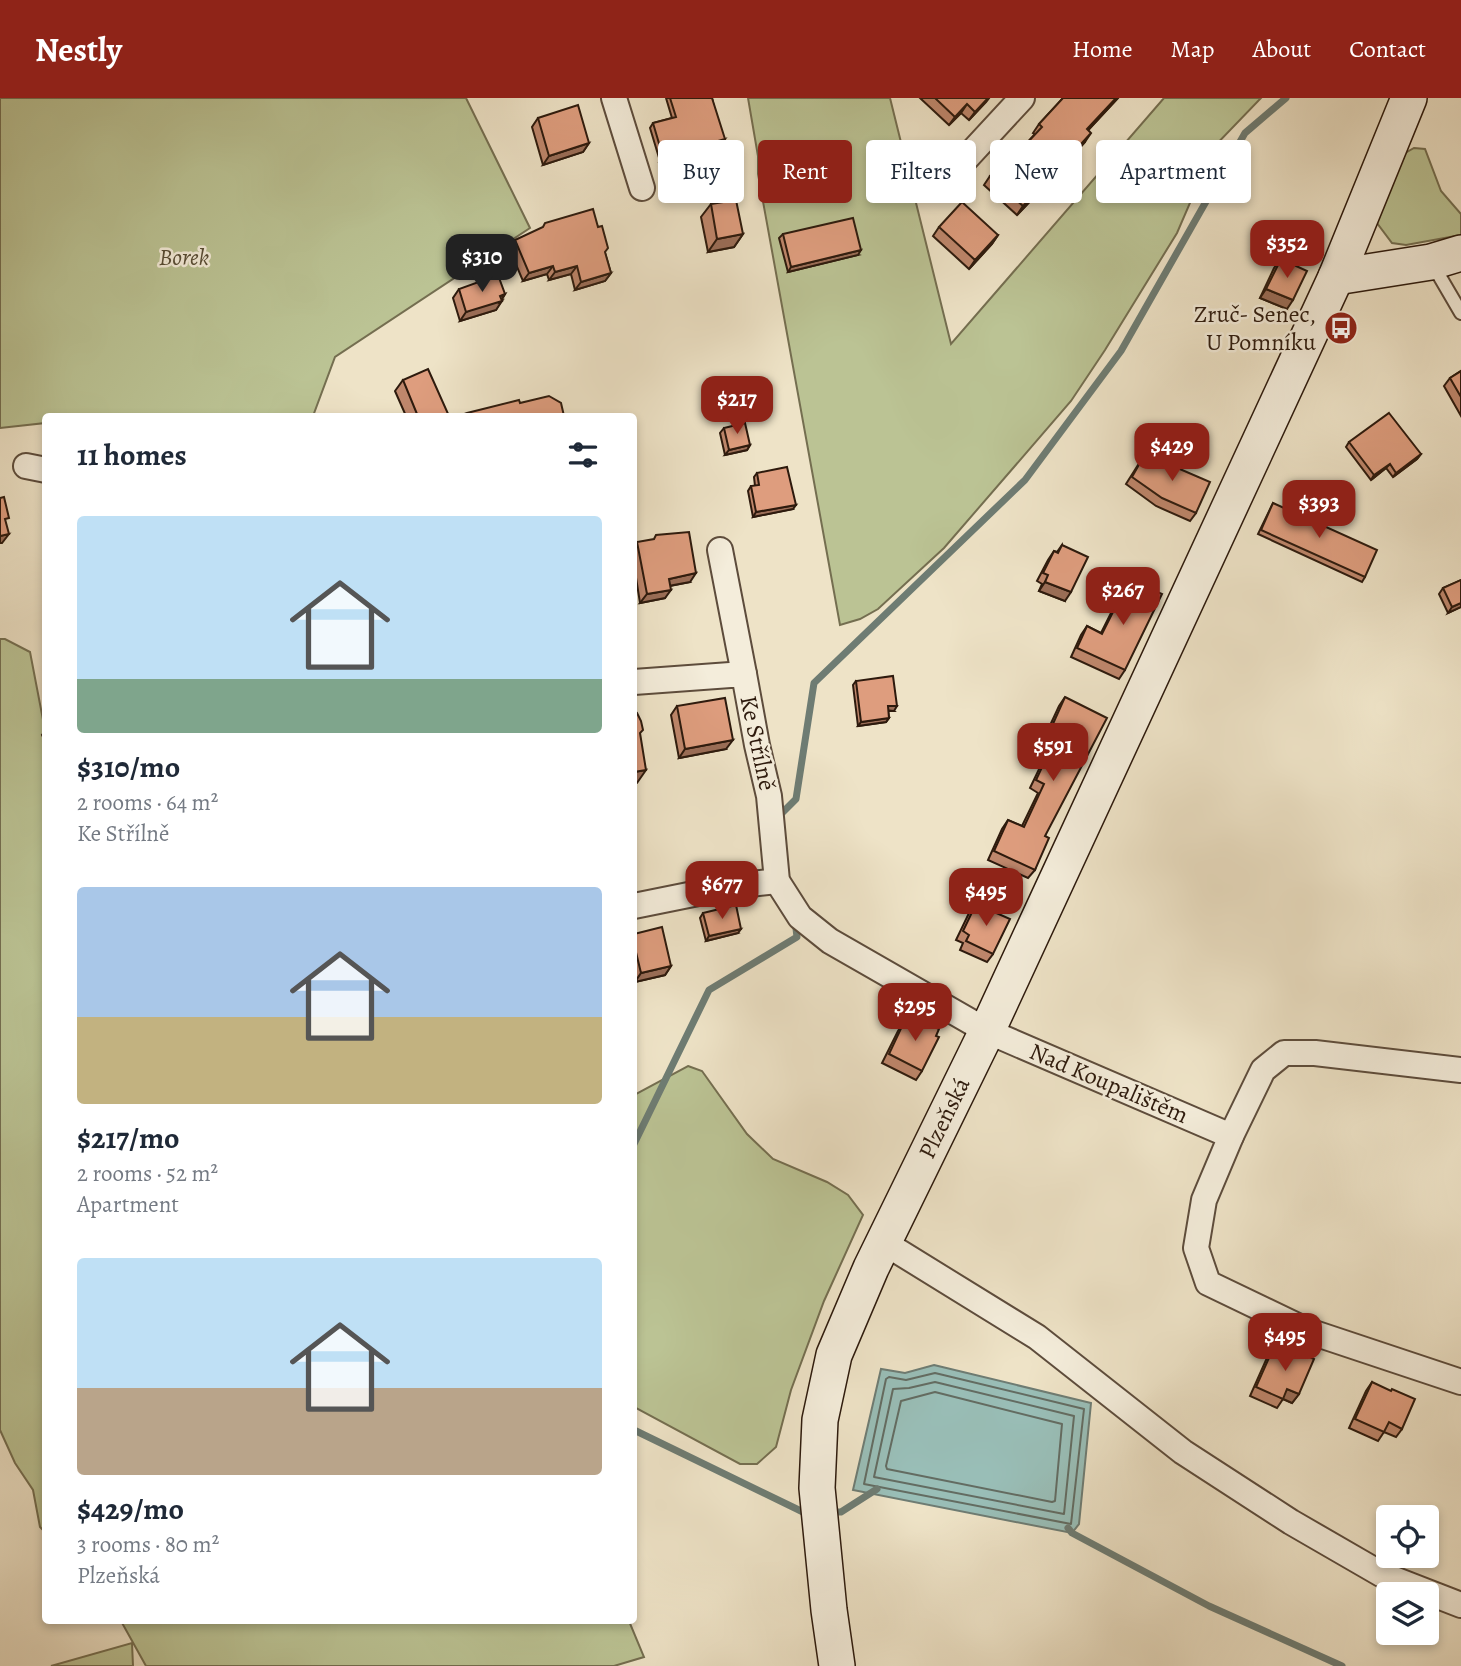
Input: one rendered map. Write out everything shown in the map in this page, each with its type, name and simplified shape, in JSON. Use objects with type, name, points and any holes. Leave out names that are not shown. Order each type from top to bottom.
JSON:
[{"type":"main road","name":"Plzeňská","points":[[837,1666],[817,1488],[820,1420],[834,1355],[883,1242],[987,1031],[1336,277],[1409,98]]},
{"type":"main road","points":[[1336,277],[1446,257]]},
{"type":"street","points":[[614,98],[642,188]]},
{"type":"street","points":[[976,148],[1022,98]]},
{"type":"street","points":[[720,550],[744,674]]},
{"type":"street","name":"Ke Střílně","points":[[637,682],[744,674],[769,796],[777,881],[800,917],[830,941],[987,1031]]},
{"type":"street","points":[[637,905],[733,886],[777,881]]},
{"type":"street","name":"Nad Koupalištěm","points":[[987,1031],[1231,1136]]},
{"type":"street","points":[[1461,1070],[1315,1053],[1284,1053],[1263,1070],[1231,1136],[1204,1200],[1196,1248],[1208,1283],[1308,1331],[1461,1382]]},
{"type":"street","points":[[883,1242],[1037,1337],[1183,1452],[1291,1522],[1381,1574],[1461,1605]]},
{"type":"lane","points":[[1446,257],[1461,313]]},
{"type":"green space","name":"Borek","points":[[0,98],[466,98],[530,228],[335,357],[314,413],[42,413],[42,423],[0,428]]},
{"type":"green space","points":[[748,98],[890,98],[900,140],[866,140],[866,203],[916,203],[951,344],[1073,203],[1082,203],[1082,193],[1096,177],[1096,203],[1190,203],[1177,233],[1071,401],[944,548],[878,609],[860,619],[840,625],[763,203],[852,203],[852,140],[758,140],[758,156]]},
{"type":"green space","points":[[1164,98],[1261,98],[1220,140],[1128,140]]},
{"type":"green space","points":[[1414,148],[1425,149],[1441,191],[1461,214],[1461,235],[1406,245],[1392,243],[1377,223],[1400,156]]},
{"type":"green space","points":[[0,639],[5,639],[30,652],[42,714],[42,1529],[33,1490],[15,1463],[0,1430]]},
{"type":"green space","points":[[688,1066],[702,1071],[747,1134],[773,1159],[827,1182],[848,1195],[863,1215],[824,1301],[791,1390],[776,1447],[757,1464],[740,1464],[637,1409],[637,1093]]},
{"type":"green space","points":[[123,1624],[630,1624],[644,1657],[614,1666],[146,1666]]},
{"type":"green space","points":[[132,1643],[133,1666],[51,1666]]},
{"type":"water","points":[[934,1365],[1091,1403],[1079,1524],[1072,1533],[853,1490],[881,1369],[905,1373]]},
{"type":"building","points":[[670,98],[712,98],[725,139],[658,140],[653,123],[676,117]]},
{"type":"building","points":[[935,98],[988,98],[975,112],[967,104],[955,117]]},
{"type":"building","points":[[1063,98],[1116,98],[1087,129],[1091,133],[1082,143],[1082,140],[1030,140],[1042,127],[1039,124]]},
{"type":"building","points":[[578,105],[589,143],[549,156],[538,118]]},
{"type":"building","points":[[737,203],[743,234],[717,239],[711,204]]},
{"type":"building","points":[[963,203],[998,235],[975,260],[939,227]]},
{"type":"building","points":[[593,209],[598,227],[602,226],[611,273],[581,282],[577,266],[555,272],[553,266],[529,273],[515,240],[543,227],[545,223]]},
{"type":"building","points":[[853,218],[861,250],[791,267],[783,234]]},
{"type":"building","points":[[1281,259],[1307,271],[1293,300],[1266,289]]},
{"type":"building","points":[[498,275],[505,294],[500,296],[502,301],[466,312],[459,289]]},
{"type":"building","points":[[428,369],[448,413],[417,413],[403,380]]},
{"type":"building","points":[[1461,371],[1461,397],[1450,378]]},
{"type":"building","points":[[549,396],[561,403],[563,413],[467,413],[519,400],[520,403]]},
{"type":"building","points":[[1389,413],[1421,454],[1396,473],[1390,464],[1374,475],[1349,442]]},
{"type":"building","points":[[745,423],[750,445],[729,450],[724,428]]},
{"type":"building","points":[[1145,454],[1210,482],[1196,513],[1162,498],[1132,477]]},
{"type":"building","points":[[787,467],[796,505],[756,512],[751,486],[759,485],[757,473]]},
{"type":"building","points":[[4,497],[9,518],[5,519],[9,534],[0,536],[0,498]]},
{"type":"building","points":[[1273,503],[1377,550],[1365,577],[1261,530]]},
{"type":"building","points":[[689,532],[696,573],[669,579],[671,590],[647,594],[637,542],[654,539],[656,535]]},
{"type":"building","points":[[1062,545],[1088,557],[1071,592],[1045,582],[1048,575],[1043,573],[1054,551],[1058,553]]},
{"type":"building","points":[[1129,580],[1162,594],[1125,670],[1077,648],[1087,626],[1102,634]]},
{"type":"building","points":[[1461,580],[1461,603],[1452,607],[1443,588]]},
{"type":"building","points":[[893,676],[897,706],[888,706],[889,718],[861,722],[856,681]]},
{"type":"building","points":[[1065,697],[1107,718],[1045,836],[1049,838],[1035,870],[994,851],[1008,820],[1024,827],[1044,784],[1036,780],[1060,729],[1052,726]]},
{"type":"building","points":[[725,698],[733,740],[685,749],[677,706]]},
{"type":"building","points":[[637,713],[643,730],[640,733],[646,770],[637,772]]},
{"type":"building","points":[[976,904],[1010,919],[993,954],[966,941],[969,935],[963,931]]},
{"type":"building","points":[[736,905],[741,929],[709,936],[703,913]]},
{"type":"building","points":[[662,927],[671,966],[641,973],[637,956],[637,933]]},
{"type":"building","points":[[914,1017],[939,1029],[936,1036],[939,1037],[922,1071],[889,1054],[904,1022],[910,1024]]},
{"type":"building","points":[[1282,1350],[1294,1355],[1296,1351],[1314,1359],[1299,1394],[1287,1389],[1283,1399],[1256,1387],[1272,1351],[1280,1355]]},
{"type":"building","points":[[1372,1382],[1415,1399],[1402,1429],[1389,1422],[1384,1432],[1355,1419]]},
{"type":"waterway","points":[[779,818],[796,799],[814,683],[1025,480],[1121,351],[1245,133],[1286,98]]},
{"type":"waterway","points":[[637,1138],[709,990],[797,937],[795,920]]},
{"type":"waterway","points":[[637,1431],[803,1512],[810,1512]]},
{"type":"waterway","points":[[829,1512],[841,1512],[877,1489]]},
{"type":"waterway","points":[[1068,1528],[1072,1533],[1209,1606],[1342,1666]]},
{"type":"place","name":"Zruč- Senec, U Pomníku","points":[[1341,328]]}]
